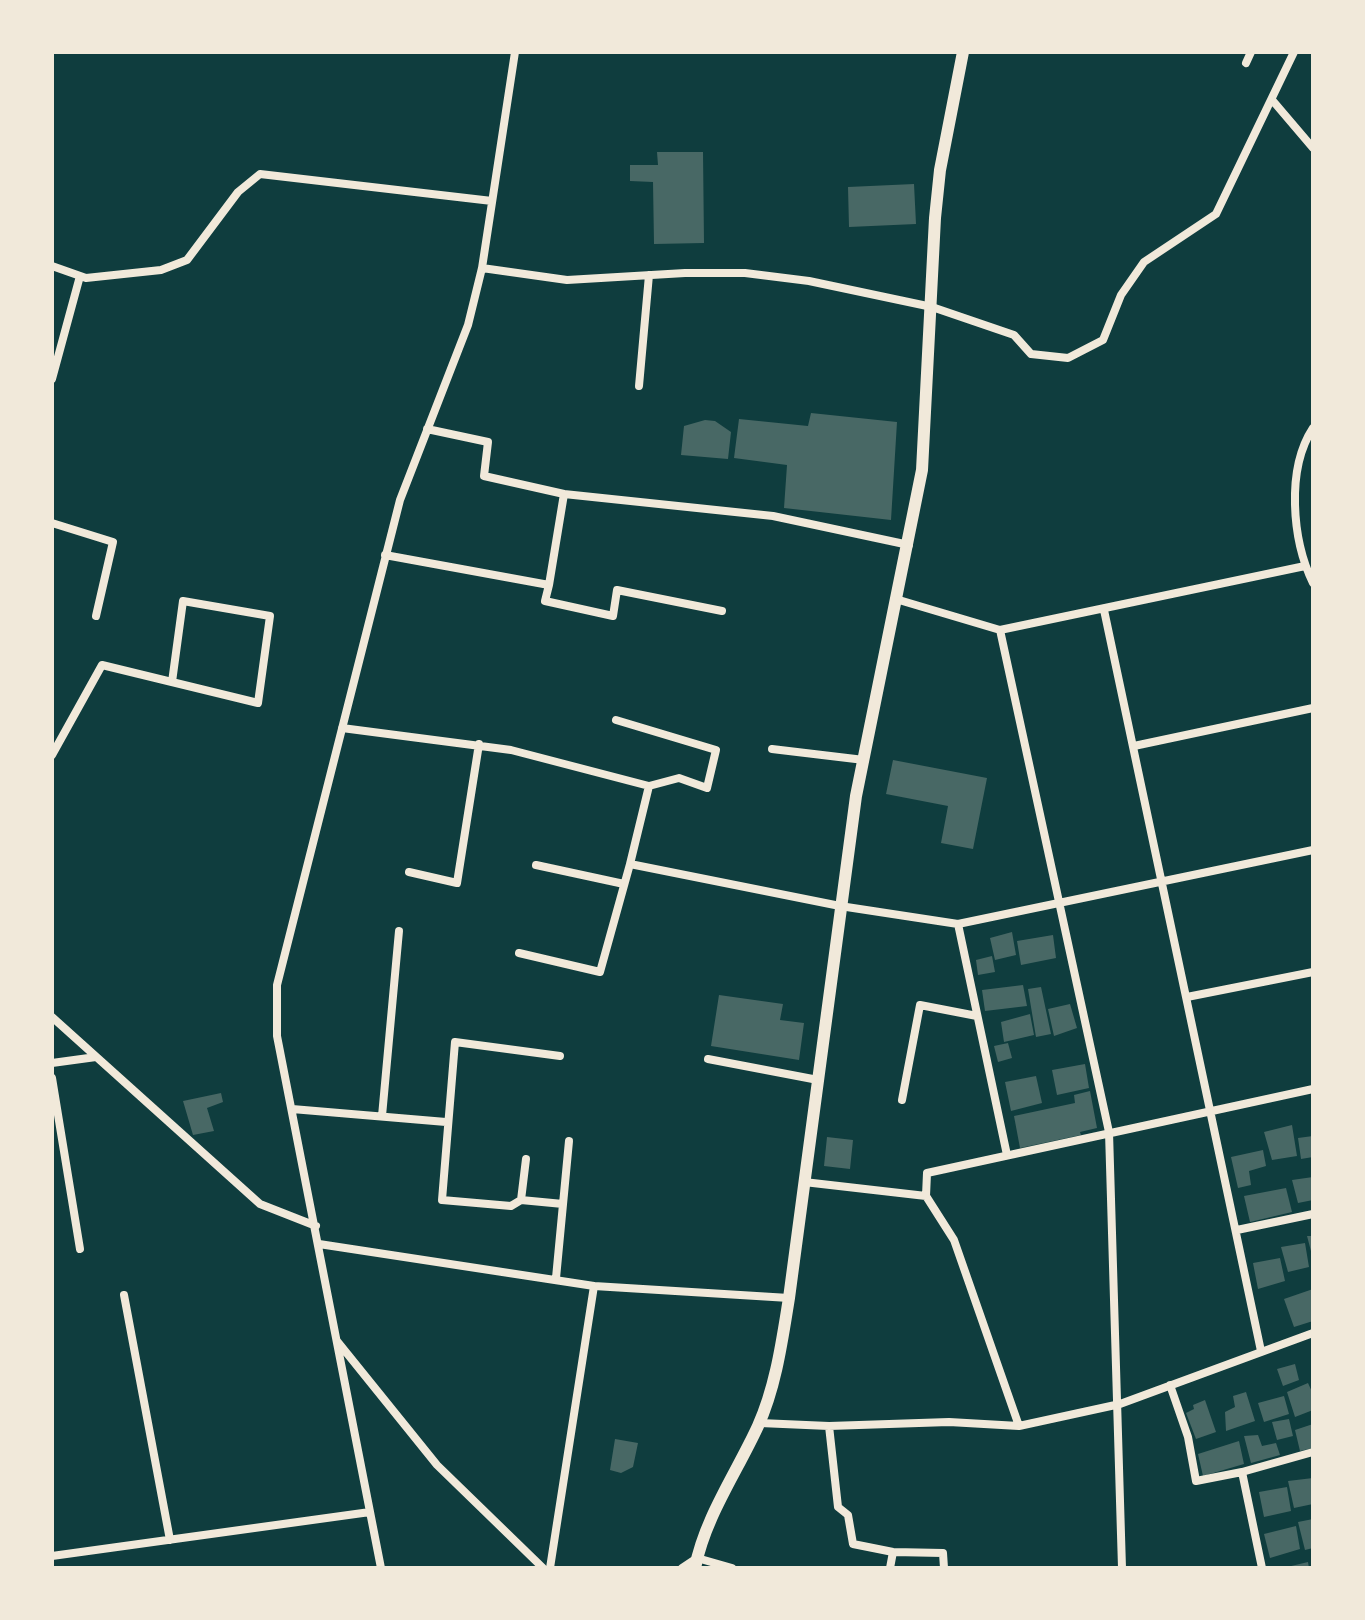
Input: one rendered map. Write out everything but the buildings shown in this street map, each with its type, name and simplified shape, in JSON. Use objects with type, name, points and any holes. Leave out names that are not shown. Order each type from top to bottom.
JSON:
[{"type":"street","points":[[381,1568],[277,1036],[277,985],[400,500],[468,325],[482,268],[515,52]]},
{"type":"street","points":[[696,1563],[724,1490],[760,1423],[778,1363],[840,906],[864,760],[910,545],[926,439],[940,170],[963,52]]},
{"type":"street","points":[[1246,63],[1251,52]]},
{"type":"street","points":[[482,268],[567,280],[745,273],[809,281],[932,307],[1014,335],[1031,354],[1068,358],[1087,351],[1103,340],[1121,295],[1144,262],[1216,214],[1294,52]]},
{"type":"street","points":[[1273,101],[1313,148]]},
{"type":"street","points":[[52,266],[80,276],[161,270],[187,260],[238,192],[260,174],[492,201]]},
{"type":"street","points":[[639,386],[649,275]]},
{"type":"street","points":[[52,379],[80,276]]},
{"type":"street","points":[[1313,428],[1297,477],[1295,525],[1305,566],[1313,583]]},
{"type":"street","points":[[427,429],[488,442],[484,476],[564,494],[773,516],[910,545]]},
{"type":"street","points":[[564,494],[545,601],[613,616],[617,590],[722,611]]},
{"type":"street","points":[[52,523],[113,542],[96,616]]},
{"type":"street","points":[[385,555],[549,585]]},
{"type":"street","points":[[899,600],[1000,630],[1305,566]]},
{"type":"street","points":[[52,755],[102,665],[258,703],[270,616],[183,601],[172,682]]},
{"type":"street","points":[[1104,610],[1261,1351]]},
{"type":"street","points":[[1000,630],[1109,1132],[1120,1404],[1122,1568]]},
{"type":"street","points":[[1134,746],[1313,708]]},
{"type":"street","points":[[342,728],[479,744],[649,786],[679,778],[707,788],[716,750],[616,720]]},
{"type":"street","points":[[409,872],[457,883],[479,744]]},
{"type":"street","points":[[772,749],[864,760]]},
{"type":"street","points":[[519,953],[600,972],[649,786]]},
{"type":"street","points":[[630,864],[840,906],[958,924],[1313,850]]},
{"type":"street","points":[[536,865],[624,884]]},
{"type":"street","points":[[958,924],[1007,1155]]},
{"type":"street","points":[[382,1116],[399,931]]},
{"type":"street","points":[[1187,997],[1313,972]]},
{"type":"street","points":[[902,1100],[920,1005],[977,1016]]},
{"type":"street","points":[[52,1017],[260,1204],[316,1226]]},
{"type":"street","points":[[560,1056],[455,1042],[446,1122],[442,1200],[511,1206],[521,1200],[563,1204]]},
{"type":"street","points":[[52,1063],[96,1057]]},
{"type":"street","points":[[708,1059],[818,1080]]},
{"type":"street","points":[[52,1078],[80,1249]]},
{"type":"street","points":[[1019,1426],[954,1240],[926,1196],[927,1173],[1313,1089]]},
{"type":"street","points":[[292,1109],[446,1122]]},
{"type":"street","points":[[556,1278],[569,1141]]},
{"type":"street","points":[[521,1200],[526,1159]]},
{"type":"street","points":[[804,1182],[926,1196]]},
{"type":"street","points":[[1237,1230],[1313,1214]]},
{"type":"street","points":[[319,1244],[594,1286],[789,1298]]},
{"type":"street","points":[[550,1568],[594,1286]]},
{"type":"street","points":[[124,1295],[170,1540]]},
{"type":"street","points":[[760,1423],[829,1426],[949,1422],[1019,1426],[1120,1404],[1313,1333]]},
{"type":"street","points":[[335,1339],[437,1465],[543,1568]]},
{"type":"street","points":[[1170,1385],[1188,1437],[1196,1481],[1313,1452]]},
{"type":"street","points":[[829,1426],[838,1507],[848,1515],[853,1544],[893,1552],[943,1553],[944,1568]]},
{"type":"street","points":[[1242,1472],[1262,1568]]},
{"type":"street","points":[[52,1556],[370,1512]]},
{"type":"street","points":[[890,1568],[893,1552]]},
{"type":"street","points":[[682,1568],[696,1563],[732,1568]]}]
